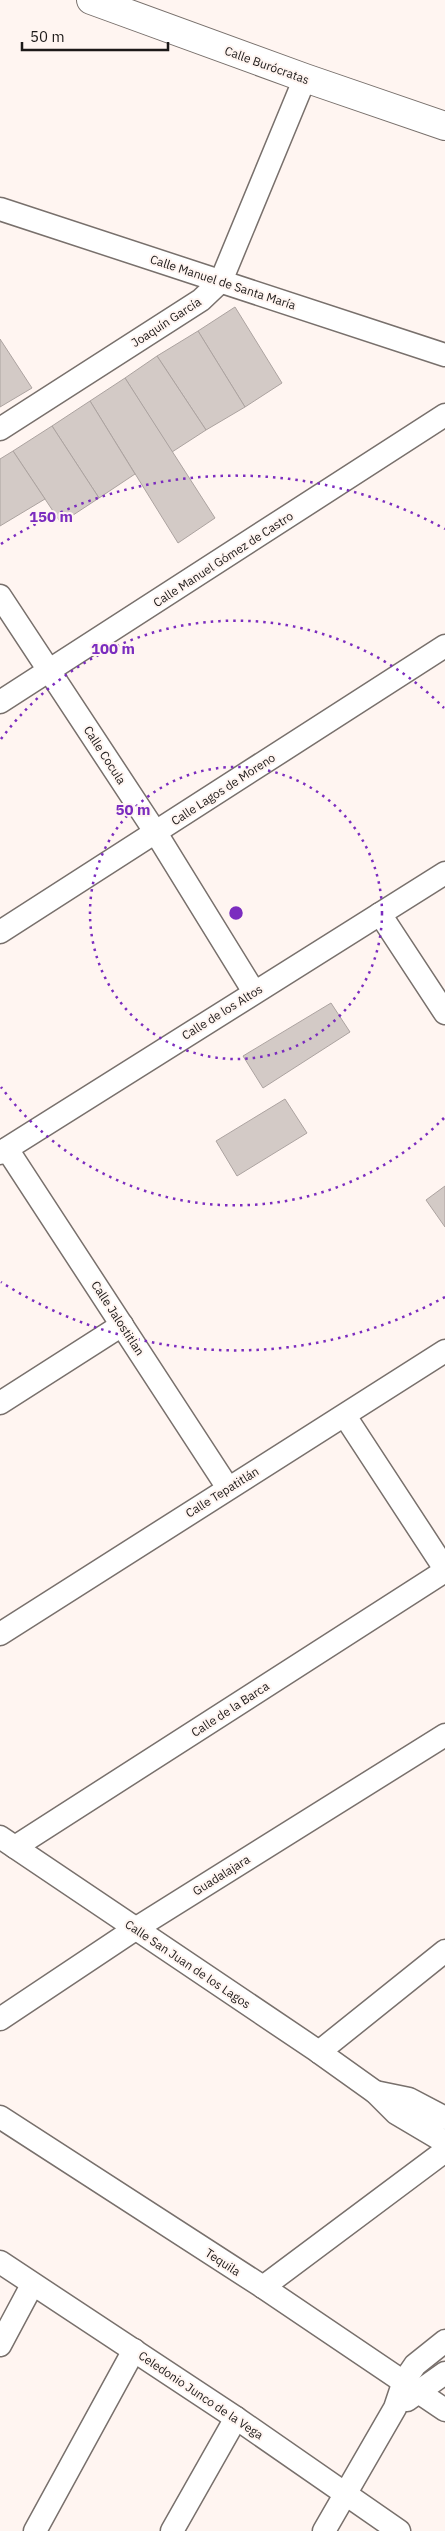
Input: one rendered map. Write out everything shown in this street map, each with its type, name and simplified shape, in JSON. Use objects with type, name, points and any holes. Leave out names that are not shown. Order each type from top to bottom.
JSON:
[{"type":"street","name":"Calle Burócratas","points":[[91,0],[304,78],[445,126]]},
{"type":"street","name":"Joaquín García","points":[[0,428],[201,300],[220,281],[304,78]]},
{"type":"street","name":"Calle Manuel de Santa María","points":[[0,209],[445,355]]},
{"type":"street","name":"Calle Manuel Gómez de Castro","points":[[0,702],[445,415]]},
{"type":"street","name":"Calle Cocula","points":[[0,596],[156,833],[254,992]]},
{"type":"street","name":"Calle Lagos de Moreno","points":[[0,932],[445,646]]},
{"type":"street","name":"Calle de los Altos","points":[[3,1151],[445,873]]},
{"type":"street","points":[[380,914],[445,1013]]},
{"type":"street","name":"Calle Jalostitlan","points":[[3,1151],[122,1325],[228,1488]]},
{"type":"street","points":[[0,1404],[122,1325]]},
{"type":"street","name":"Calle Tepatitlán","points":[[0,1634],[445,1351]]},
{"type":"street","points":[[344,1416],[445,1570]]},
{"type":"street","name":"Calle de la Barca","points":[[8,1842],[445,1570]]},
{"type":"street","name":"Guadalajara","points":[[0,2019],[136,1929],[445,1735]]},
{"type":"street","name":"Calle San Juan de los Lagos","points":[[8,1842],[319,2052],[375,2092],[396,2113],[445,2142]]},
{"type":"street","points":[[319,2052],[445,1951]]},
{"type":"street","name":"Calle San Juan de los Lagos","points":[[375,2092],[409,2099],[445,2118]]},
{"type":"street","name":"Tequila","points":[[0,2116],[445,2410]]},
{"type":"street","points":[[263,2288],[445,2151]]},
{"type":"street","name":"Celedonio Junco de la Vega","points":[[0,2262],[32,2285],[236,2418],[399,2531]]},
{"type":"street","points":[[0,2345],[32,2285]]},
{"type":"street","points":[[412,2387],[415,2364],[445,2342]]},
{"type":"street","points":[[35,2531],[134,2350]]},
{"type":"street","points":[[324,2531],[395,2408],[412,2387],[445,2374]]},
{"type":"street","points":[[172,2531],[236,2418]]},
{"type":"building","points":[[235,307],[282,383],[245,407],[198,331]]},
{"type":"building","points":[[198,331],[245,407],[206,430],[157,356]]},
{"type":"building","points":[[0,339],[32,388],[0,407]]},
{"type":"building","points":[[157,356],[206,430],[172,452],[125,378]]},
{"type":"building","points":[[125,378],[215,518],[178,543],[90,401]]},
{"type":"building","points":[[90,401],[135,474],[99,498],[52,426]]},
{"type":"building","points":[[52,426],[99,498],[61,523],[13,451]]},
{"type":"building","points":[[13,451],[45,499],[0,526],[0,459]]},
{"type":"building","points":[[331,1003],[350,1032],[263,1088],[243,1056]]},
{"type":"building","points":[[285,1099],[307,1133],[237,1176],[216,1141]]},
{"type":"building","points":[[445,1186],[445,1227],[426,1200]]}]
